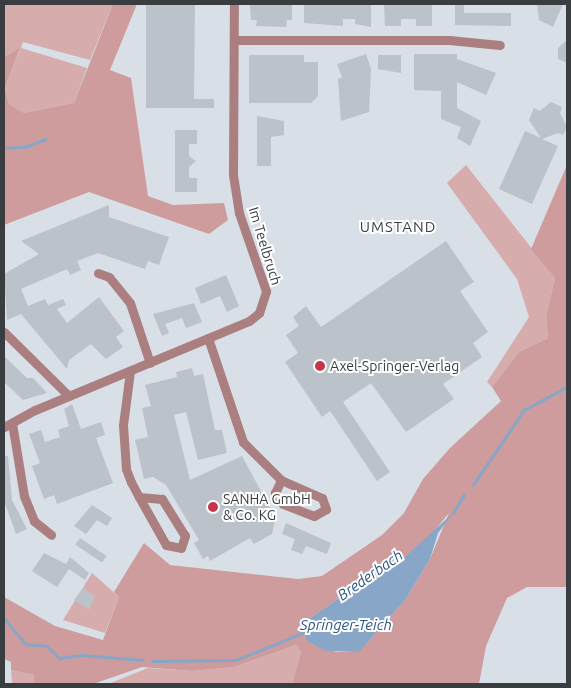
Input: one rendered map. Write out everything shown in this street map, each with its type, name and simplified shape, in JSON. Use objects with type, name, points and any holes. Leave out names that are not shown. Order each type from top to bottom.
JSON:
[{"type":"street","name":"Im Teelbruch","points":[[51,535],[34,521],[24,496],[8,425],[69,396],[249,321],[266,299],[264,281],[239,213],[232,174],[234,4]]},
{"type":"street","points":[[234,40],[457,40],[500,45]]},
{"type":"street","points":[[98,273],[109,277],[130,303],[150,363]]},
{"type":"street","points":[[4,332],[69,396]]},
{"type":"street","points":[[208,338],[233,424],[255,459],[281,480],[322,498],[326,509],[314,516],[283,504],[275,493],[281,480]]},
{"type":"street","points":[[130,371],[122,449],[139,498],[166,545],[181,548],[184,536],[162,499],[139,498]]},
{"type":"shaded area","points":[[4,4],[113,4],[90,60],[23,42],[21,48],[87,68],[74,103],[24,113],[9,104],[5,88],[20,49],[4,57]]},
{"type":"shaded area","points":[[113,4],[137,4],[110,70],[131,78],[148,196],[173,205],[224,203],[228,220],[209,234],[89,192],[4,225],[4,57],[20,48],[5,88],[9,104],[24,113],[74,103]]},
{"type":"shaded area","points":[[466,165],[555,278],[546,317],[548,338],[519,352],[492,387],[487,382],[529,317],[517,279],[447,183]]},
{"type":"shaded area","points":[[567,165],[567,587],[527,587],[507,598],[486,646],[479,684],[292,684],[301,652],[296,645],[234,667],[192,671],[142,667],[93,684],[34,684],[34,675],[11,670],[11,662],[4,659],[4,597],[55,626],[103,640],[119,597],[114,592],[144,543],[170,565],[298,579],[322,576],[382,535],[404,513],[423,479],[450,448],[501,401],[492,387],[519,352],[548,338],[546,317],[555,278],[531,249]],"holes":[[[449,513],[430,559],[405,600],[367,643],[353,652],[335,652],[309,619],[346,593],[393,568],[424,543]]]},
{"type":"shaded area","points":[[92,573],[119,597],[105,633],[63,620]]},
{"type":"shaded area","points":[[296,645],[301,652],[292,684],[108,684],[148,668],[192,671],[234,667]]},
{"type":"shaded area","points":[[11,670],[35,675],[34,684],[12,684]]},
{"type":"water","name":"Springer-Teich","points":[[454,512],[438,533],[430,559],[405,600],[359,652],[326,651],[307,641],[303,630],[309,619],[346,593],[393,568]]},
{"type":"building","points":[[146,4],[195,4],[194,99],[214,99],[214,108],[146,108]]},
{"type":"building","points":[[250,4],[292,4],[292,20],[287,20],[286,27],[256,26],[257,20],[251,20]]},
{"type":"building","points":[[304,4],[371,4],[371,27],[355,24],[355,19],[343,19],[343,26],[304,23]]},
{"type":"building","points":[[384,4],[432,4],[432,26],[416,26],[416,19],[401,19],[401,26],[385,26]]},
{"type":"building","points":[[455,4],[464,4],[464,13],[511,13],[511,26],[455,25]]},
{"type":"building","points":[[537,4],[563,4],[553,27],[539,20]]},
{"type":"building","points":[[567,40],[567,63],[558,59],[558,48]]},
{"type":"building","points":[[366,54],[371,69],[369,112],[341,121],[338,79],[342,77],[337,64]]},
{"type":"building","points":[[414,54],[457,54],[457,59],[496,73],[486,95],[457,82],[457,108],[481,121],[470,146],[457,138],[461,127],[441,119],[441,91],[414,90]]},
{"type":"building","points":[[249,55],[304,55],[304,62],[318,62],[318,96],[311,103],[249,103]]},
{"type":"building","points":[[378,55],[401,55],[401,73],[378,69]]},
{"type":"building","points":[[551,102],[562,107],[560,113],[567,127],[563,135],[558,133],[542,139],[558,146],[532,204],[499,189],[525,131],[541,138],[529,120],[534,108],[540,111]]},
{"type":"building","points":[[257,116],[284,121],[284,135],[271,137],[271,166],[257,166]]},
{"type":"building","points":[[175,130],[197,130],[197,144],[189,144],[189,156],[196,161],[189,167],[189,178],[197,178],[197,192],[175,192]]},
{"type":"building","points":[[109,205],[109,217],[169,237],[159,265],[148,261],[145,269],[98,253],[77,261],[81,270],[77,272],[70,275],[67,269],[21,289],[28,306],[45,299],[48,305],[63,299],[66,305],[57,309],[67,323],[99,297],[124,331],[116,337],[123,347],[106,359],[91,344],[69,360],[67,369],[21,314],[7,320],[4,274],[39,254],[21,241]]},
{"type":"building","points":[[446,241],[474,282],[460,291],[488,332],[473,343],[482,357],[443,384],[454,399],[406,432],[371,383],[343,402],[390,472],[377,481],[330,411],[322,417],[285,362],[298,353],[286,335],[299,326],[293,317],[306,306],[321,327]]},
{"type":"building","points":[[226,275],[239,306],[227,312],[220,296],[201,304],[195,288]]},
{"type":"building","points":[[194,303],[202,322],[186,328],[182,318],[165,324],[169,333],[162,336],[153,314]]},
{"type":"building","points":[[4,356],[27,378],[33,378],[47,393],[23,400],[4,382]]},
{"type":"building","points":[[192,368],[194,376],[203,374],[215,430],[222,430],[227,453],[198,460],[186,412],[174,415],[190,480],[242,456],[271,510],[277,512],[272,534],[254,544],[250,538],[210,561],[208,556],[203,559],[194,543],[199,540],[166,485],[153,477],[144,479],[135,440],[148,437],[142,408],[151,406],[145,385],[177,377],[176,372]]},
{"type":"building","points":[[72,404],[81,429],[101,422],[105,435],[96,438],[113,483],[57,504],[54,495],[44,499],[32,466],[40,463],[29,434],[41,430],[45,442],[60,437],[58,430],[69,426],[64,409]]},
{"type":"building","points":[[4,456],[8,456],[12,500],[27,529],[16,534],[4,501]]},
{"type":"building","points":[[92,505],[112,518],[107,526],[97,520],[86,534],[74,526]]},
{"type":"building","points":[[286,523],[331,543],[327,554],[306,546],[302,554],[291,550],[295,539],[282,534]]},
{"type":"building","points":[[80,538],[107,556],[102,563],[76,545]]},
{"type":"building","points":[[44,553],[66,564],[70,557],[89,573],[85,580],[69,569],[57,587],[32,571]]},
{"type":"building","points":[[83,588],[95,596],[89,610],[74,600]]},
{"type":"waterway","points":[[4,148],[25,147],[46,139]]},
{"type":"waterway","name":"Brederbach","points":[[473,485],[524,410],[567,387]]},
{"type":"waterway","name":"Brederbach","points":[[453,513],[464,495]]},
{"type":"waterway","name":"Brederbach","points":[[4,618],[26,644],[47,646],[59,658],[81,655],[143,660]]},
{"type":"waterway","name":"Brederbach","points":[[152,661],[236,660],[305,632]]},
{"type":"place","name":"Axel-Springer-Verlag","points":[[320,366]]},
{"type":"place","name":"SANHA GmbH & Co. KG","points":[[213,507]]},
{"type":"district","name":"UMSTAND","points":[[398,227]]}]
